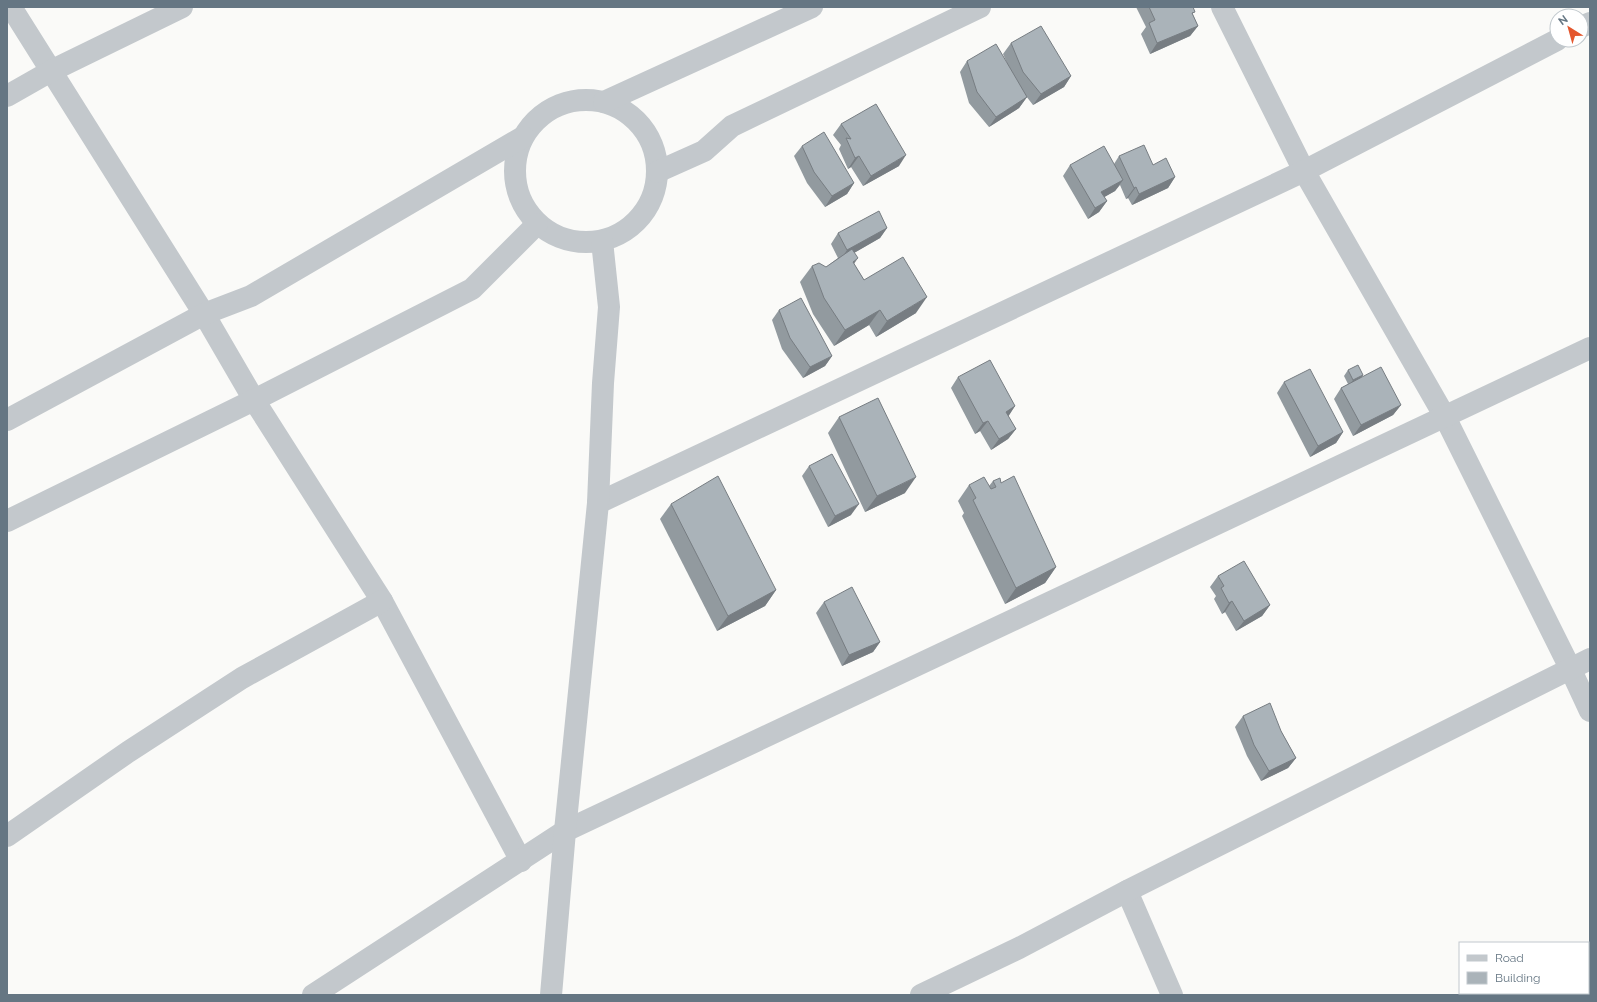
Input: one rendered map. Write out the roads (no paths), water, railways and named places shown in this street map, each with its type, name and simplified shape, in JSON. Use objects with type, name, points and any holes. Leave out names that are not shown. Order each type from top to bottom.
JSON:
[{"type":"street","points":[[11,7],[204,314],[254,400],[382,601],[521,861]]},
{"type":"street","points":[[7,96],[51,71],[182,7]]},
{"type":"street","points":[[604,102],[812,7]]},
{"type":"street","points":[[657,172],[704,151],[732,126],[980,7]]},
{"type":"street","points":[[1222,7],[1304,171],[1445,417],[1570,668],[1590,712]]},
{"type":"street","points":[[598,503],[1304,171],[1549,44]]},
{"type":"street","points":[[580,100],[604,102],[625,111],[642,128],[653,148],[657,172],[653,195],[641,216],[624,231],[602,241],[579,242],[556,236],[537,224],[522,205],[515,183],[515,159],[523,137],[538,118],[558,106],[580,100]]},
{"type":"street","points":[[7,420],[204,314],[251,296],[523,137]]},
{"type":"street","points":[[7,521],[254,400],[472,290],[537,224]]},
{"type":"street","points":[[551,995],[565,831],[598,503],[603,383],[609,307],[602,241]]},
{"type":"street","points":[[313,995],[565,831],[1590,348]]},
{"type":"street","points":[[7,836],[128,752],[242,678],[382,601]]},
{"type":"street","points":[[920,995],[1019,948],[1127,890],[1590,659]]},
{"type":"street","points":[[1127,890],[1172,995]]}]
